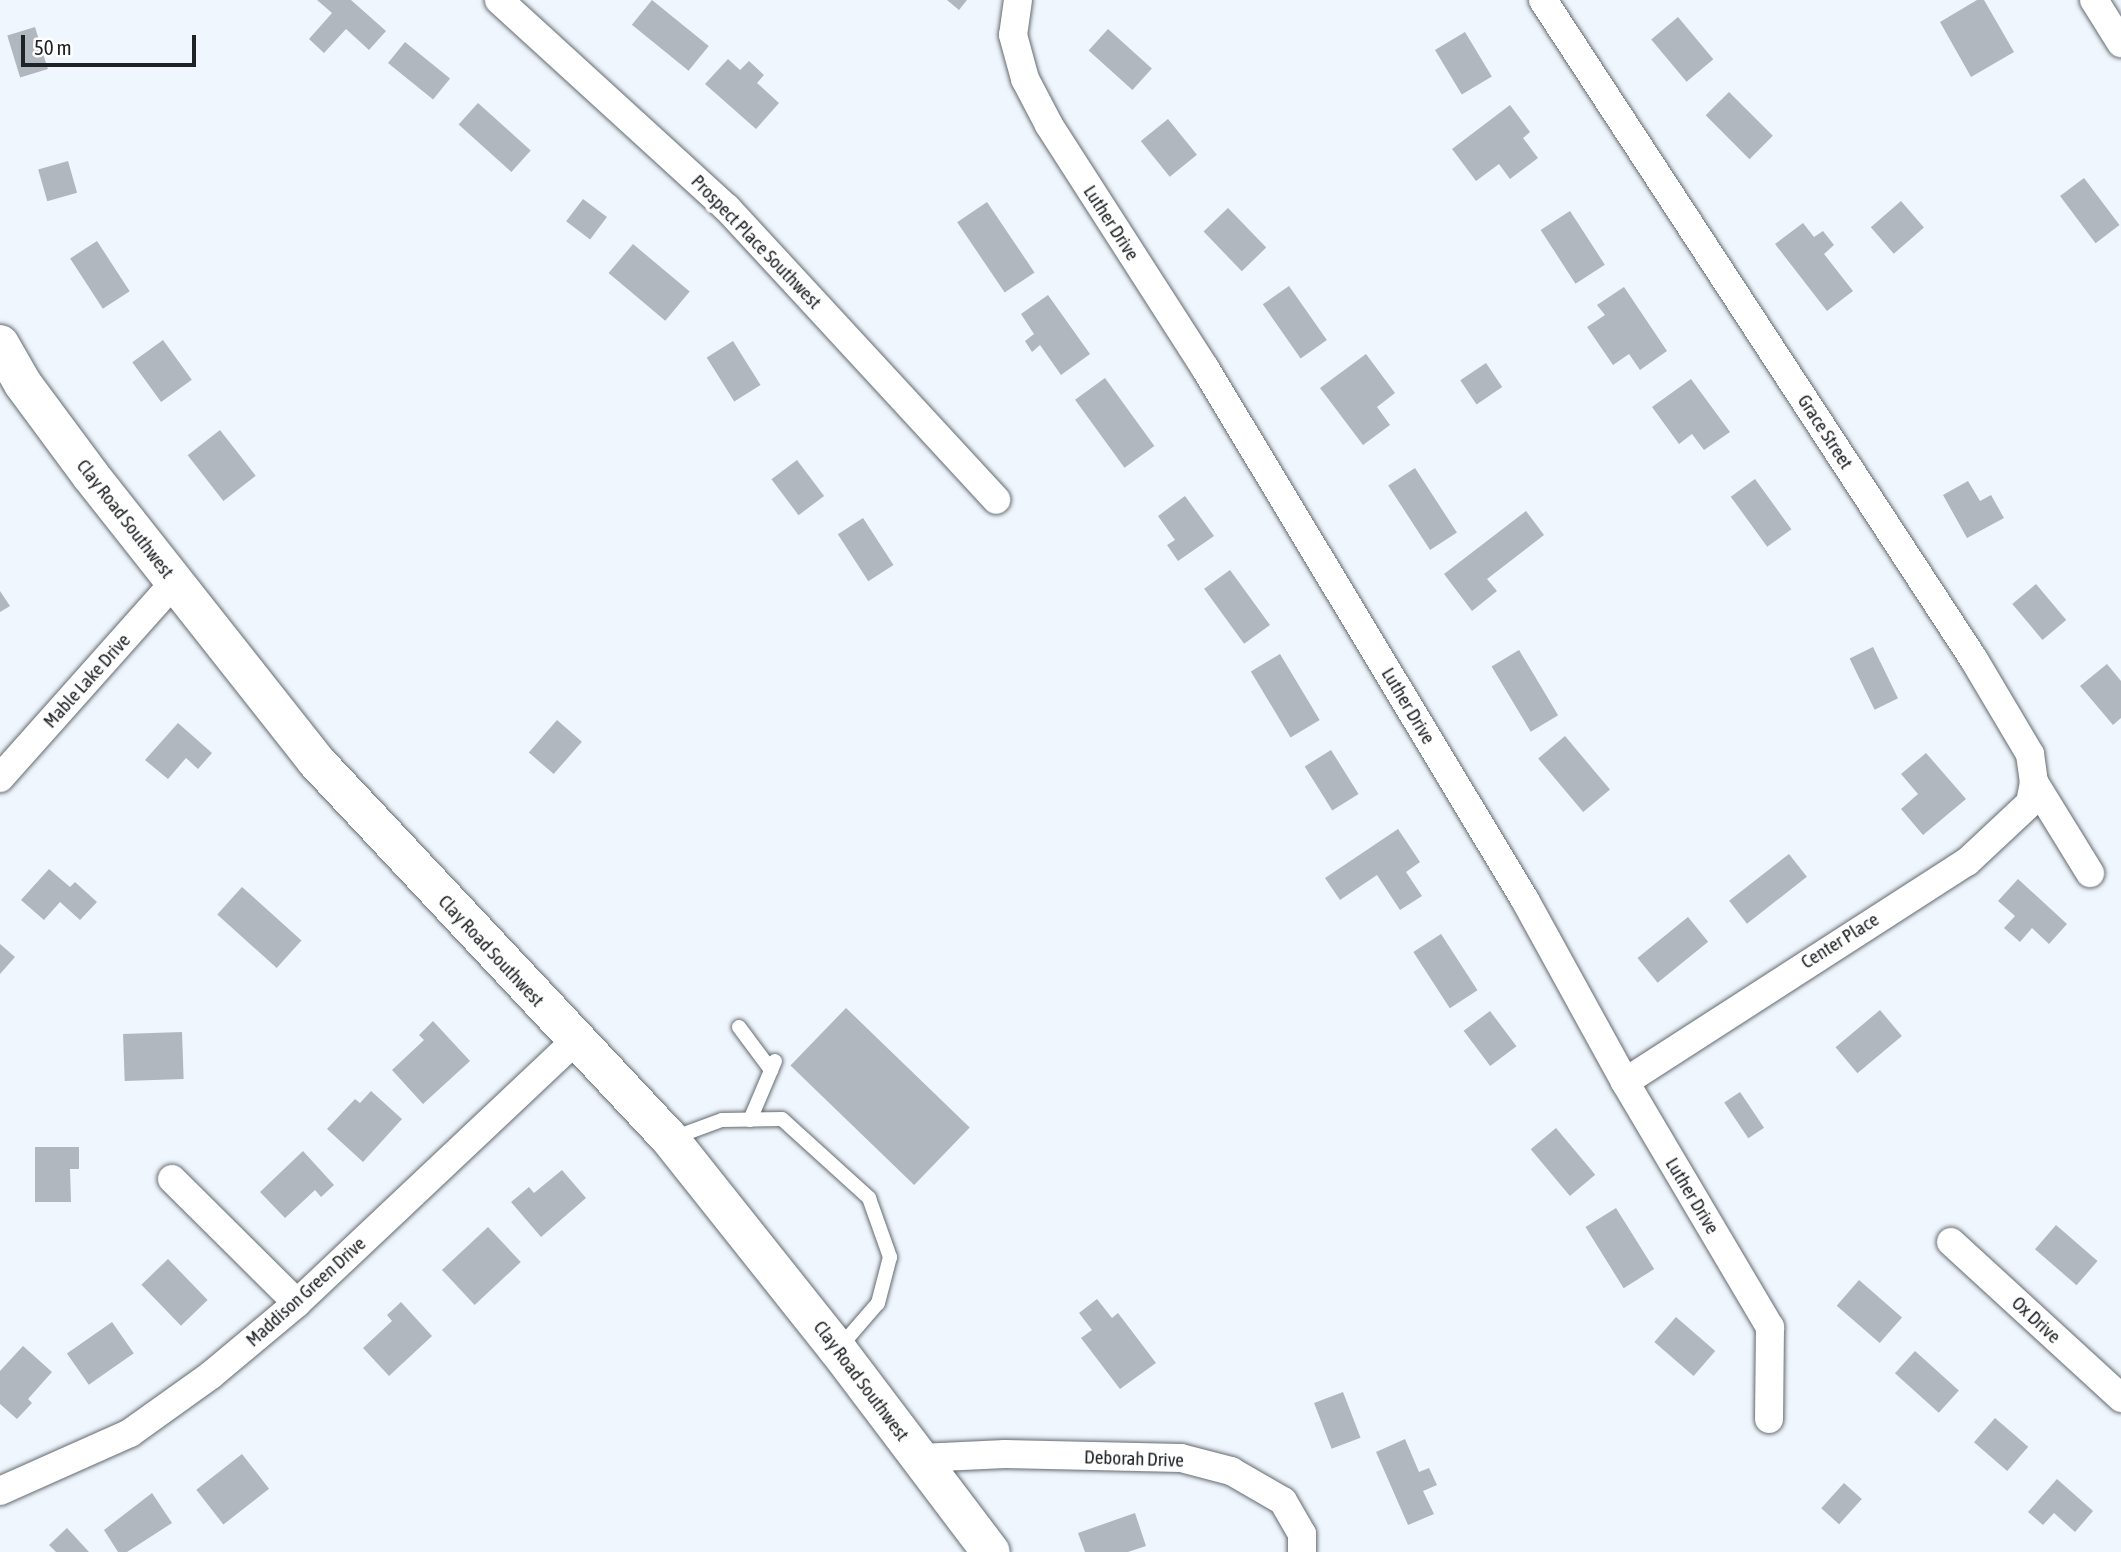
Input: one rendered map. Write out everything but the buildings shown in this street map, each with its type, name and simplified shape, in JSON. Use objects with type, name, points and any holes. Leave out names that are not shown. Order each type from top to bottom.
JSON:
[{"type":"street","name":"Prospect Place Southwest","points":[[499,0],[727,208],[996,500]]},
{"type":"street","name":"Grace Street","points":[[1543,0],[1973,658],[2030,754],[2034,782],[2090,873]]},
{"type":"street","points":[[2094,0],[2121,43]]},
{"type":"street","name":"Luther Drive","points":[[1016,2],[1013,35],[1025,79],[1049,125],[1220,392],[1525,901],[1625,1082],[1770,1327],[1769,1419]]},
{"type":"street","name":"Clay Road Southwest","points":[[0,344],[23,384],[174,583],[315,760],[575,1041],[670,1139],[838,1350],[991,1552]]},
{"type":"street","name":"Mable Lake Drive","points":[[0,778],[174,583]]},
{"type":"street","name":"Center Place","points":[[1625,1082],[1967,862],[2030,803],[2034,782]]},
{"type":"street","name":"Maddison Green Drive","points":[[0,1491],[130,1433],[211,1375],[297,1303],[575,1041]]},
{"type":"street","points":[[172,1179],[297,1303]]},
{"type":"street","name":"Ox Drive","points":[[1951,1242],[2121,1398]]},
{"type":"street","name":"Deborah Drive","points":[[920,1458],[1005,1454],[1181,1458],[1218,1467],[1283,1501],[1302,1534],[1302,1552]]},
{"type":"lane","points":[[739,1027],[773,1065],[750,1120]]},
{"type":"lane","points":[[670,1139],[722,1121],[782,1119],[869,1198],[890,1257],[878,1303],[838,1350]]}]
